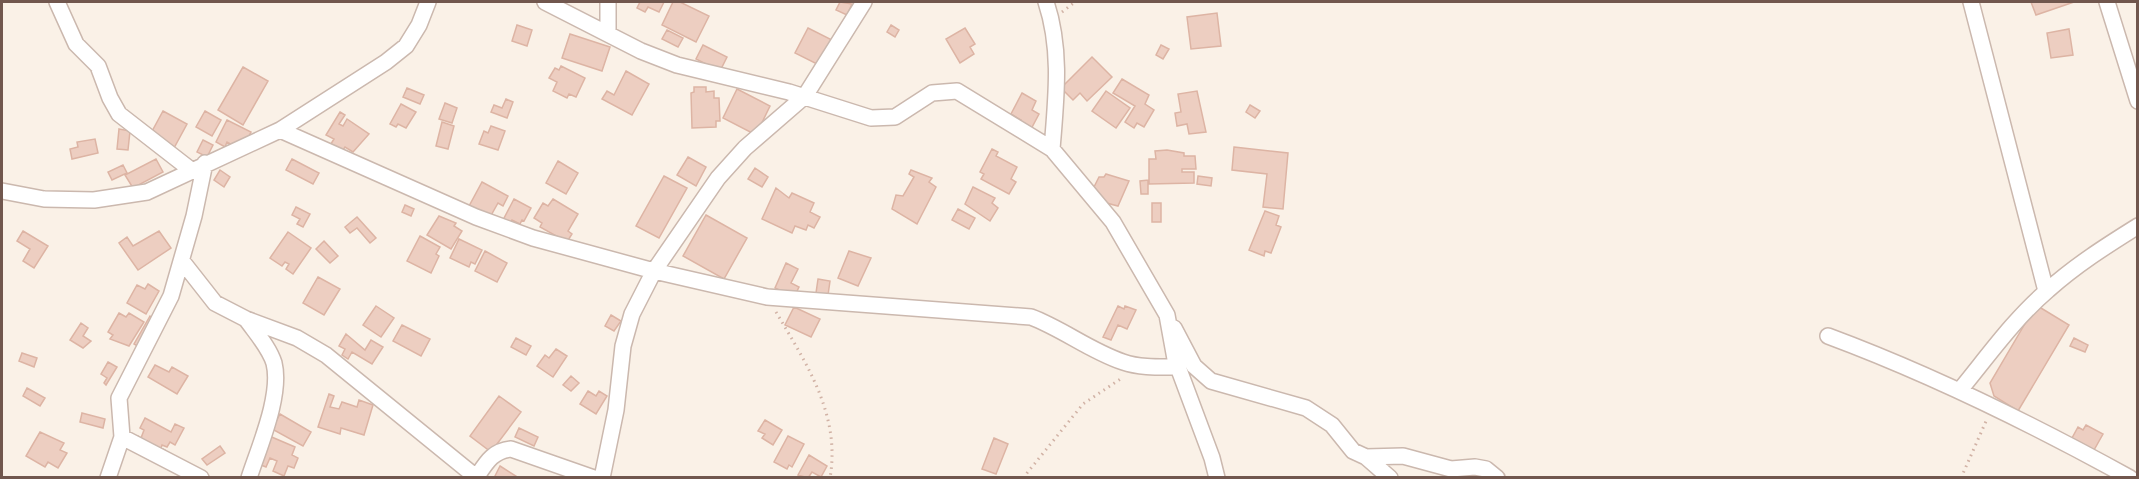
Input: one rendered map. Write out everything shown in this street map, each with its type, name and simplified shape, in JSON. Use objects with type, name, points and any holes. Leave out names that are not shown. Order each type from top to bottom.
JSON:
[{"type":"street","points":[[57,2],[76,44],[98,66],[110,98],[119,114],[198,166]]},
{"type":"street","points":[[2,191],[44,199],[119,198],[147,192],[198,166],[280,130],[386,62],[406,46],[419,25],[428,2]]},
{"type":"street","points":[[545,2],[677,65],[805,96],[883,120],[895,117],[932,93],[957,91],[1052,149],[1113,222],[1194,366],[1211,381],[1306,408],[1332,425],[1353,451],[1366,457],[1390,477]]},
{"type":"street","points":[[608,2],[608,34]]},
{"type":"street","points":[[602,477],[616,410],[623,346],[632,314],[654,271],[718,178],[745,148],[805,96],[864,2]]},
{"type":"street","points":[[1046,2],[1052,20],[1058,83],[1052,149]]},
{"type":"street","points":[[1971,2],[2046,291]]},
{"type":"street","points":[[2107,2],[2138,101]]},
{"type":"street","points":[[280,130],[476,217],[533,238],[654,271],[767,297],[1031,318],[1054,326],[1125,363],[1148,367],[1178,367]]},
{"type":"street","points":[[108,477],[122,437],[118,398],[171,296],[182,261],[198,166]]},
{"type":"street","points":[[1960,390],[2013,324],[2046,291],[2091,255],[2138,226]]},
{"type":"street","points":[[182,261],[215,303],[246,319],[297,338],[327,355],[476,477],[492,456],[500,450],[511,449],[594,477]]},
{"type":"street","points":[[1167,315],[1178,367],[1212,458],[1216,477]]},
{"type":"street","points":[[246,319],[274,364],[271,405],[249,477]]},
{"type":"street","points":[[1828,336],[1892,360],[1960,390],[2130,477]]},
{"type":"street","points":[[122,437],[201,477]]},
{"type":"street","points":[[1366,457],[1403,456],[1451,470],[1475,467],[1486,469],[1497,477]]},
{"type":"path","points":[[767,297],[821,392],[831,444],[830,477]]},
{"type":"path","points":[[1023,477],[1083,404],[1121,378],[1148,367]]},
{"type":"path","points":[[1960,477],[1992,406]]},
{"type":"building","points":[[640,2],[664,2],[659,12],[648,7],[645,12],[637,8]]},
{"type":"building","points":[[673,2],[680,2],[709,16],[696,42],[662,25]]},
{"type":"building","points":[[840,2],[852,4],[847,15],[836,10]]},
{"type":"building","points":[[2031,2],[2074,2],[2036,15]]},
{"type":"building","points":[[1217,13],[1221,46],[1191,49],[1187,17]]},
{"type":"building","points":[[517,25],[532,30],[527,46],[512,41]]},
{"type":"building","points":[[891,25],[899,30],[895,37],[887,32]]},
{"type":"building","points":[[808,28],[832,40],[819,65],[795,53]]},
{"type":"building","points":[[965,28],[975,44],[970,47],[974,54],[960,63],[946,39]]},
{"type":"building","points":[[2069,29],[2073,55],[2051,58],[2047,33]]},
{"type":"building","points":[[667,30],[683,38],[678,47],[662,39]]},
{"type":"building","points":[[570,34],[610,47],[602,71],[562,58]]},
{"type":"building","points":[[703,45],[727,57],[720,71],[696,59]]},
{"type":"building","points":[[1161,45],[1169,49],[1163,59],[1156,55]]},
{"type":"building","points":[[1092,57],[1112,77],[1087,101],[1080,93],[1073,100],[1061,88]]},
{"type":"building","points":[[561,66],[585,78],[576,97],[569,94],[567,98],[553,91],[557,82],[549,78],[555,68],[559,70]]},
{"type":"building","points":[[243,67],[268,81],[243,125],[218,110]]},
{"type":"building","points":[[626,71],[649,84],[632,115],[602,99],[607,91],[614,95]]},
{"type":"building","points":[[1122,79],[1149,95],[1145,104],[1154,110],[1144,127],[1137,123],[1134,128],[1125,122],[1135,106],[1113,93]]},
{"type":"building","points":[[694,87],[706,87],[706,92],[714,91],[714,98],[719,98],[720,121],[716,121],[716,127],[692,128],[691,93],[694,92]]},
{"type":"building","points":[[407,88],[424,95],[420,104],[403,97]]},
{"type":"building","points":[[737,89],[770,106],[756,135],[723,118]]},
{"type":"building","points":[[1106,91],[1130,108],[1116,128],[1092,111]]},
{"type":"building","points":[[1197,91],[1206,132],[1189,134],[1187,124],[1177,126],[1175,113],[1181,112],[1178,94]]},
{"type":"building","points":[[1022,93],[1036,101],[1032,110],[1039,114],[1030,131],[1018,125],[1021,120],[1011,114]]},
{"type":"building","points":[[506,99],[513,102],[507,118],[491,112],[494,105],[502,108]]},
{"type":"building","points":[[445,103],[457,108],[452,123],[439,119]]},
{"type":"building","points":[[401,104],[416,112],[406,128],[398,124],[396,127],[390,124]]},
{"type":"building","points":[[1250,105],[1260,111],[1255,118],[1246,112]]},
{"type":"building","points":[[163,111],[187,124],[174,148],[150,135]]},
{"type":"building","points":[[205,111],[221,120],[212,136],[196,127]]},
{"type":"building","points":[[340,112],[345,115],[339,124],[343,126],[347,119],[369,134],[353,152],[345,147],[340,154],[329,147],[334,139],[326,135]]},
{"type":"building","points":[[227,120],[251,132],[244,146],[236,147],[227,142],[225,147],[216,142]]},
{"type":"building","points":[[442,122],[454,126],[448,149],[436,146]]},
{"type":"building","points":[[491,126],[505,131],[498,150],[479,144],[484,131],[488,133]]},
{"type":"building","points":[[119,129],[130,131],[128,150],[117,149]]},
{"type":"building","points":[[95,139],[98,153],[72,159],[70,149],[78,147],[77,142]]},
{"type":"building","points":[[203,140],[213,145],[207,157],[197,152]]},
{"type":"building","points":[[1234,147],[1288,153],[1283,209],[1263,207],[1267,174],[1232,170]]},
{"type":"building","points":[[992,149],[998,152],[996,156],[1017,167],[1011,179],[1016,182],[1009,194],[981,179],[984,174],[980,172]]},
{"type":"building","points":[[1167,150],[1184,153],[1184,156],[1195,156],[1196,169],[1182,169],[1182,172],[1194,172],[1194,183],[1149,184],[1149,159],[1156,159],[1155,151]]},
{"type":"building","points":[[688,157],[706,167],[696,186],[677,175]]},
{"type":"building","points":[[156,159],[163,172],[133,188],[125,175]]},
{"type":"building","points":[[292,159],[319,173],[313,184],[286,170]]},
{"type":"building","points":[[558,161],[578,173],[566,194],[546,183]]},
{"type":"building","points":[[123,165],[127,173],[112,180],[108,172]]},
{"type":"building","points":[[755,168],[768,177],[762,187],[748,179]]},
{"type":"building","points":[[220,170],[230,177],[224,187],[214,180]]},
{"type":"building","points":[[911,170],[932,178],[929,182],[936,187],[917,224],[892,209],[896,195],[903,196],[914,177],[909,174]]},
{"type":"building","points":[[1106,174],[1129,181],[1118,206],[1099,201],[1093,189],[1099,177],[1104,177]]},
{"type":"building","points":[[664,176],[687,188],[659,238],[636,226]]},
{"type":"building","points":[[1198,176],[1212,178],[1211,186],[1197,184]]},
{"type":"building","points":[[1148,180],[1148,194],[1141,194],[1140,181]]},
{"type":"building","points":[[482,182],[508,196],[503,206],[498,203],[489,219],[468,208]]},
{"type":"building","points":[[973,187],[995,198],[992,203],[998,208],[990,221],[965,204]]},
{"type":"building","points":[[776,188],[789,198],[792,193],[814,203],[810,212],[820,217],[814,228],[808,225],[806,230],[795,226],[792,233],[762,219]]},
{"type":"building","points":[[514,199],[531,208],[524,221],[522,220],[520,224],[512,220],[509,226],[502,222]]},
{"type":"building","points":[[553,199],[578,214],[568,231],[572,234],[567,242],[540,227],[542,223],[534,218],[543,203],[548,206]]},
{"type":"building","points":[[1152,203],[1161,203],[1161,222],[1152,222]]},
{"type":"building","points":[[405,205],[414,209],[411,216],[402,212]]},
{"type":"building","points":[[296,207],[310,214],[303,227],[297,224],[300,219],[292,215]]},
{"type":"building","points":[[958,209],[975,218],[969,229],[952,220]]},
{"type":"building","points":[[1265,211],[1279,216],[1276,225],[1281,227],[1271,253],[1265,251],[1264,256],[1249,250]]},
{"type":"building","points":[[706,215],[747,238],[724,279],[683,256]]},
{"type":"building","points":[[439,216],[456,223],[454,226],[462,231],[451,249],[427,235]]},
{"type":"building","points":[[357,217],[376,238],[370,243],[357,228],[350,233],[345,227]]},
{"type":"building","points":[[23,231],[48,246],[34,268],[23,261],[30,249],[17,241]]},
{"type":"building","points":[[159,231],[171,248],[138,270],[119,243],[127,237],[133,246]]},
{"type":"building","points":[[288,232],[311,248],[293,274],[286,269],[289,264],[285,262],[282,266],[270,258]]},
{"type":"building","points":[[420,236],[440,247],[436,254],[439,256],[431,273],[407,261]]},
{"type":"building","points":[[459,239],[482,250],[475,264],[471,262],[469,267],[450,258]]},
{"type":"building","points":[[324,241],[338,256],[330,263],[316,249]]},
{"type":"building","points":[[485,251],[507,263],[497,282],[475,271]]},
{"type":"building","points":[[849,251],[871,258],[858,286],[838,278]]},
{"type":"building","points":[[786,263],[798,269],[791,283],[799,287],[794,297],[775,288]]},
{"type":"building","points":[[318,277],[340,289],[324,315],[303,303]]},
{"type":"building","points":[[818,279],[830,281],[828,295],[816,293]]},
{"type":"building","points":[[148,284],[159,291],[146,314],[127,303],[137,285],[145,289]]},
{"type":"building","points":[[2036,305],[2069,325],[2018,411],[1994,396],[1990,383]]},
{"type":"building","points":[[376,306],[394,318],[381,337],[363,325]]},
{"type":"building","points":[[1118,306],[1136,310],[1127,329],[1118,325],[1111,340],[1103,337]]},
{"type":"building","points":[[794,307],[820,319],[811,337],[785,325]]},
{"type":"building","points":[[119,313],[126,317],[129,313],[144,322],[129,346],[110,339],[113,335],[108,332]]},
{"type":"building","points":[[611,315],[621,321],[614,331],[605,326]]},
{"type":"building","points":[[150,316],[157,321],[141,348],[134,344]]},
{"type":"building","points":[[81,323],[88,328],[83,336],[91,341],[83,348],[70,340]]},
{"type":"building","points":[[402,325],[430,339],[421,356],[393,341]]},
{"type":"building","points":[[346,334],[365,350],[371,340],[383,347],[372,364],[352,352],[348,359],[342,355],[345,349],[339,346]]},
{"type":"building","points":[[516,338],[531,346],[526,355],[511,347]]},
{"type":"building","points":[[2074,338],[2088,345],[2085,352],[2070,346]]},
{"type":"building","points":[[556,349],[567,356],[553,377],[537,366],[545,355],[549,358]]},
{"type":"building","points":[[22,353],[37,358],[34,367],[19,361]]},
{"type":"building","points":[[108,362],[117,367],[106,385],[104,383],[107,378],[101,374]]},
{"type":"building","points":[[155,365],[169,372],[172,367],[188,376],[177,394],[148,377]]},
{"type":"building","points":[[571,376],[579,383],[571,391],[563,385]]},
{"type":"building","points":[[27,388],[45,398],[40,406],[23,396]]},
{"type":"building","points":[[588,391],[596,396],[599,391],[607,396],[596,414],[580,404]]},
{"type":"building","points":[[329,394],[334,396],[330,407],[339,409],[342,402],[357,407],[359,400],[373,405],[364,435],[341,428],[340,434],[318,427]]},
{"type":"building","points":[[499,396],[521,412],[491,452],[470,436]]},
{"type":"building","points":[[82,413],[105,419],[103,428],[80,422]]},
{"type":"building","points":[[280,414],[311,432],[303,446],[272,429]]},
{"type":"building","points":[[145,418],[171,432],[175,424],[184,428],[175,445],[170,442],[167,447],[162,445],[161,448],[165,450],[163,455],[135,441],[138,436],[141,438],[144,430],[140,428]]},
{"type":"building","points":[[765,420],[782,430],[773,445],[762,438],[765,434],[758,431]]},
{"type":"building","points":[[2086,425],[2103,434],[2094,450],[2072,438],[2078,427],[2083,430]]},
{"type":"building","points":[[519,428],[538,437],[534,446],[515,437]]},
{"type":"building","points":[[40,432],[64,443],[60,450],[67,453],[58,468],[48,462],[45,467],[26,456]]},
{"type":"building","points":[[267,435],[295,447],[292,455],[298,458],[294,468],[288,466],[284,476],[273,471],[277,461],[270,458],[266,467],[256,463]]},
{"type":"building","points":[[788,436],[804,444],[792,467],[789,465],[787,469],[774,462]]},
{"type":"building","points":[[994,438],[1008,444],[996,474],[982,469]]},
{"type":"building","points":[[220,446],[225,453],[207,465],[202,459]]},
{"type":"building","points":[[809,455],[827,466],[821,477],[812,472],[808,478],[798,475]]},
{"type":"building","points":[[500,466],[519,478],[494,478]]}]
